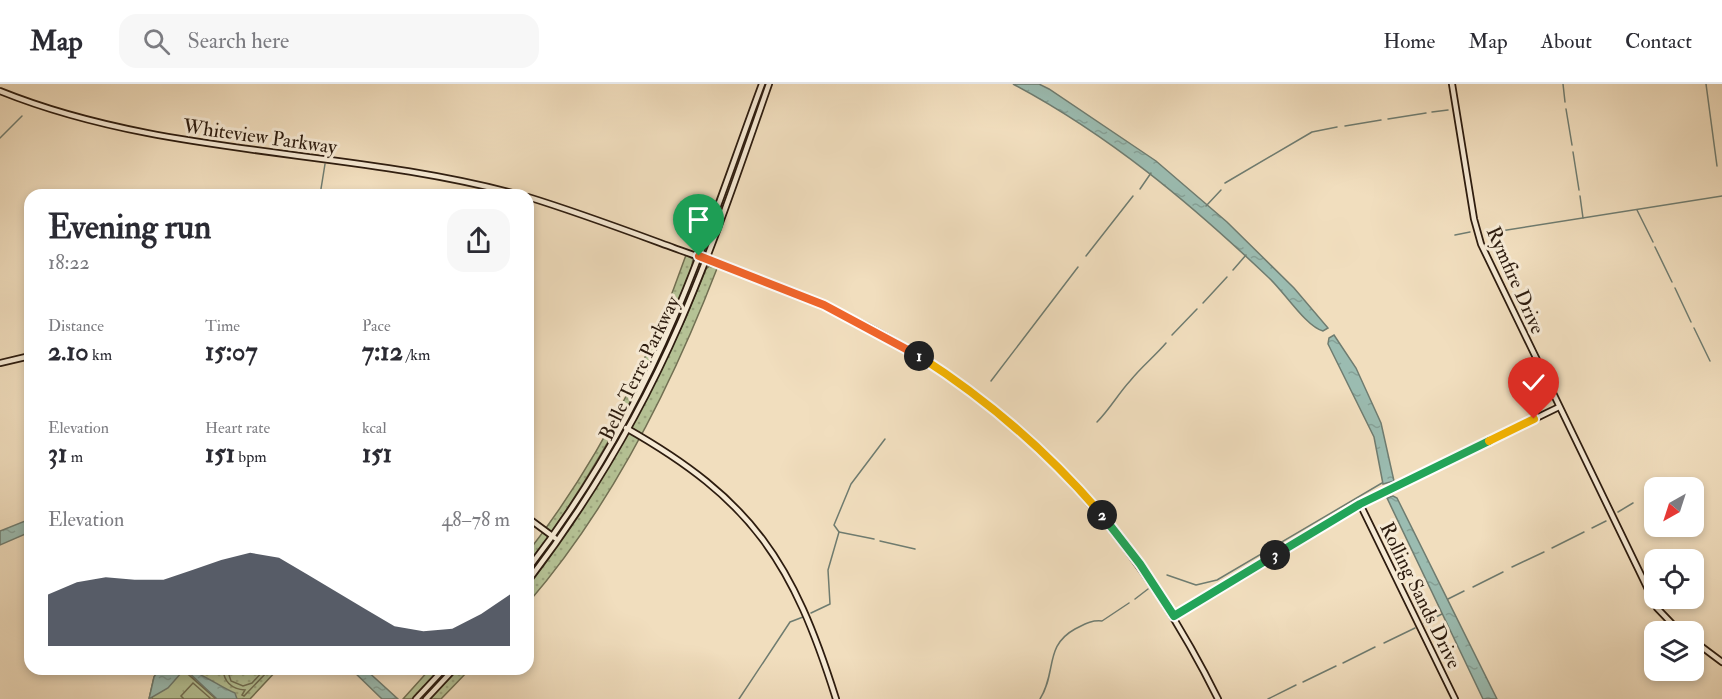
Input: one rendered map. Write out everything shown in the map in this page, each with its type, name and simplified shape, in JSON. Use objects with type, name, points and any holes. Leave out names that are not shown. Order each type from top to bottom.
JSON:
[{"type":"street","name":"Belle Terre Parkway","points":[[534,562],[553,536],[622,425],[665,339],[699,256],[762,84]]},
{"type":"street","name":"Belle Terre Parkway","points":[[534,573],[558,540],[628,429],[681,322],[769,84]]},
{"type":"street","name":"Rymfire Drive","points":[[1452,84],[1478,236],[1658,608],[1670,621]]},
{"type":"street","name":"Whiteview Parkway","points":[[0,92],[51,110],[135,132],[436,177],[492,189]]},
{"type":"street","points":[[534,199],[699,256],[797,293],[851,318],[920,357],[974,394],[1037,447],[1084,494],[1132,554],[1174,616],[1218,699]]},
{"type":"street","points":[[0,363],[24,357]]},
{"type":"street","points":[[1174,616],[1360,504],[1559,407]]},
{"type":"street","points":[[622,425],[670,453],[707,480],[738,510],[760,536],[783,568],[802,604],[836,699]]},
{"type":"street","name":"Rolling Sands Drive","points":[[1360,504],[1455,699]]},
{"type":"street","points":[[534,522],[558,540]]},
{"type":"street","points":[[1704,648],[1722,662]]},
{"type":"street","points":[[416,699],[438,675]]},
{"type":"street","points":[[426,699],[448,675]]},
{"type":"green space","points":[[686,255],[693,259],[691,271],[675,311],[638,387],[598,460],[534,558],[534,544],[577,483],[619,410],[671,295]]},
{"type":"green space","points":[[711,265],[718,266],[681,355],[637,443],[586,527],[534,596],[534,577],[584,506],[634,422],[685,320],[706,269]]},
{"type":"green space","points":[[155,675],[189,675],[216,699],[152,699],[152,696],[149,699]]},
{"type":"green space","points":[[189,675],[272,675],[250,699],[216,699]]},
{"type":"green space","points":[[224,675],[229,675],[231,681],[243,686],[252,683],[259,675],[264,675],[244,696],[242,695],[245,690],[236,688]]},
{"type":"green space","points":[[425,675],[436,675],[414,699],[403,699]]},
{"type":"green space","points":[[451,675],[464,675],[441,699],[429,699]]},
{"type":"green space","points":[[193,683],[210,698],[184,699],[181,696]]},
{"type":"water","points":[[1013,84],[1039,84],[1049,89],[1156,161],[1227,222],[1294,288],[1328,328],[1323,331],[1309,323],[1274,283],[1239,250],[1147,172],[1082,125]]},
{"type":"water","points":[[1334,335],[1356,368],[1381,423],[1394,481],[1383,484],[1374,437],[1328,344],[1329,338]]},
{"type":"water","points":[[1393,496],[1397,498],[1497,699],[1483,699],[1387,498]]},
{"type":"water","points":[[24,521],[24,535],[0,545],[0,531]]},
{"type":"water","points":[[155,675],[179,675],[168,688],[149,699]]},
{"type":"water","points":[[191,675],[201,675],[235,693],[237,699],[217,699]]},
{"type":"water","points":[[357,675],[372,675],[398,699],[382,699]]},
{"type":"waterway","points":[[1563,84],[1565,102]]},
{"type":"waterway","points":[[1706,84],[1717,166]]},
{"type":"waterway","points":[[1566,109],[1572,145]]},
{"type":"waterway","points":[[1432,112],[1448,110]]},
{"type":"waterway","points":[[1388,119],[1426,113]]},
{"type":"waterway","points":[[0,138],[22,116]]},
{"type":"waterway","points":[[1345,126],[1381,120]]},
{"type":"waterway","points":[[1225,183],[1312,132],[1337,127]]},
{"type":"waterway","points":[[1573,152],[1579,190]]},
{"type":"waterway","points":[[321,189],[325,164]]},
{"type":"waterway","points":[[1140,189],[1151,173]]},
{"type":"waterway","points":[[1206,206],[1221,190]]},
{"type":"waterway","points":[[1086,256],[1133,196]]},
{"type":"waterway","points":[[1580,196],[1583,218]]},
{"type":"waterway","points":[[1488,233],[1722,196]]},
{"type":"waterway","points":[[1637,210],[1653,242]]},
{"type":"waterway","points":[[1455,235],[1470,232]]},
{"type":"waterway","points":[[1655,247],[1672,282]]},
{"type":"waterway","points":[[1233,270],[1246,255]]},
{"type":"waterway","points":[[991,381],[1078,267]]},
{"type":"waterway","points":[[1203,303],[1227,277]]},
{"type":"waterway","points":[[1675,288],[1691,322]]},
{"type":"waterway","points":[[1172,335],[1197,309]]},
{"type":"waterway","points":[[1694,328],[1710,361]]},
{"type":"waterway","points":[[1097,422],[1134,376],[1166,343]]},
{"type":"waterway","points":[[811,613],[830,604],[828,570],[839,532],[834,525],[851,484],[885,439]]},
{"type":"waterway","points":[[1167,575],[1196,585],[1217,580],[1382,483]]},
{"type":"waterway","points":[[1618,512],[1633,503]]},
{"type":"waterway","points":[[1592,528],[1606,521]]},
{"type":"waterway","points":[[839,532],[874,539]]},
{"type":"waterway","points":[[1552,548],[1584,532]]},
{"type":"waterway","points":[[880,541],[915,549]]},
{"type":"waterway","points":[[1512,567],[1544,552]]},
{"type":"waterway","points":[[1473,587],[1503,572]]},
{"type":"waterway","points":[[1135,599],[1148,589]]},
{"type":"waterway","points":[[1448,599],[1464,591]]},
{"type":"waterway","points":[[1040,699],[1055,652],[1065,636],[1088,623],[1102,621],[1129,603]]},
{"type":"waterway","points":[[1424,623],[1442,614]]},
{"type":"waterway","points":[[739,699],[790,622],[803,617]]},
{"type":"waterway","points":[[1384,643],[1415,628]]},
{"type":"waterway","points":[[1343,663],[1375,647]]},
{"type":"waterway","points":[[1303,682],[1336,666]]},
{"type":"waterway","points":[[1268,699],[1296,685]]},
{"type":"route","points":[[699,256],[797,293],[859,322],[920,357],[974,394],[1032,443],[1084,494],[1132,554],[1174,616],[1360,504],[1534,419]]}]
